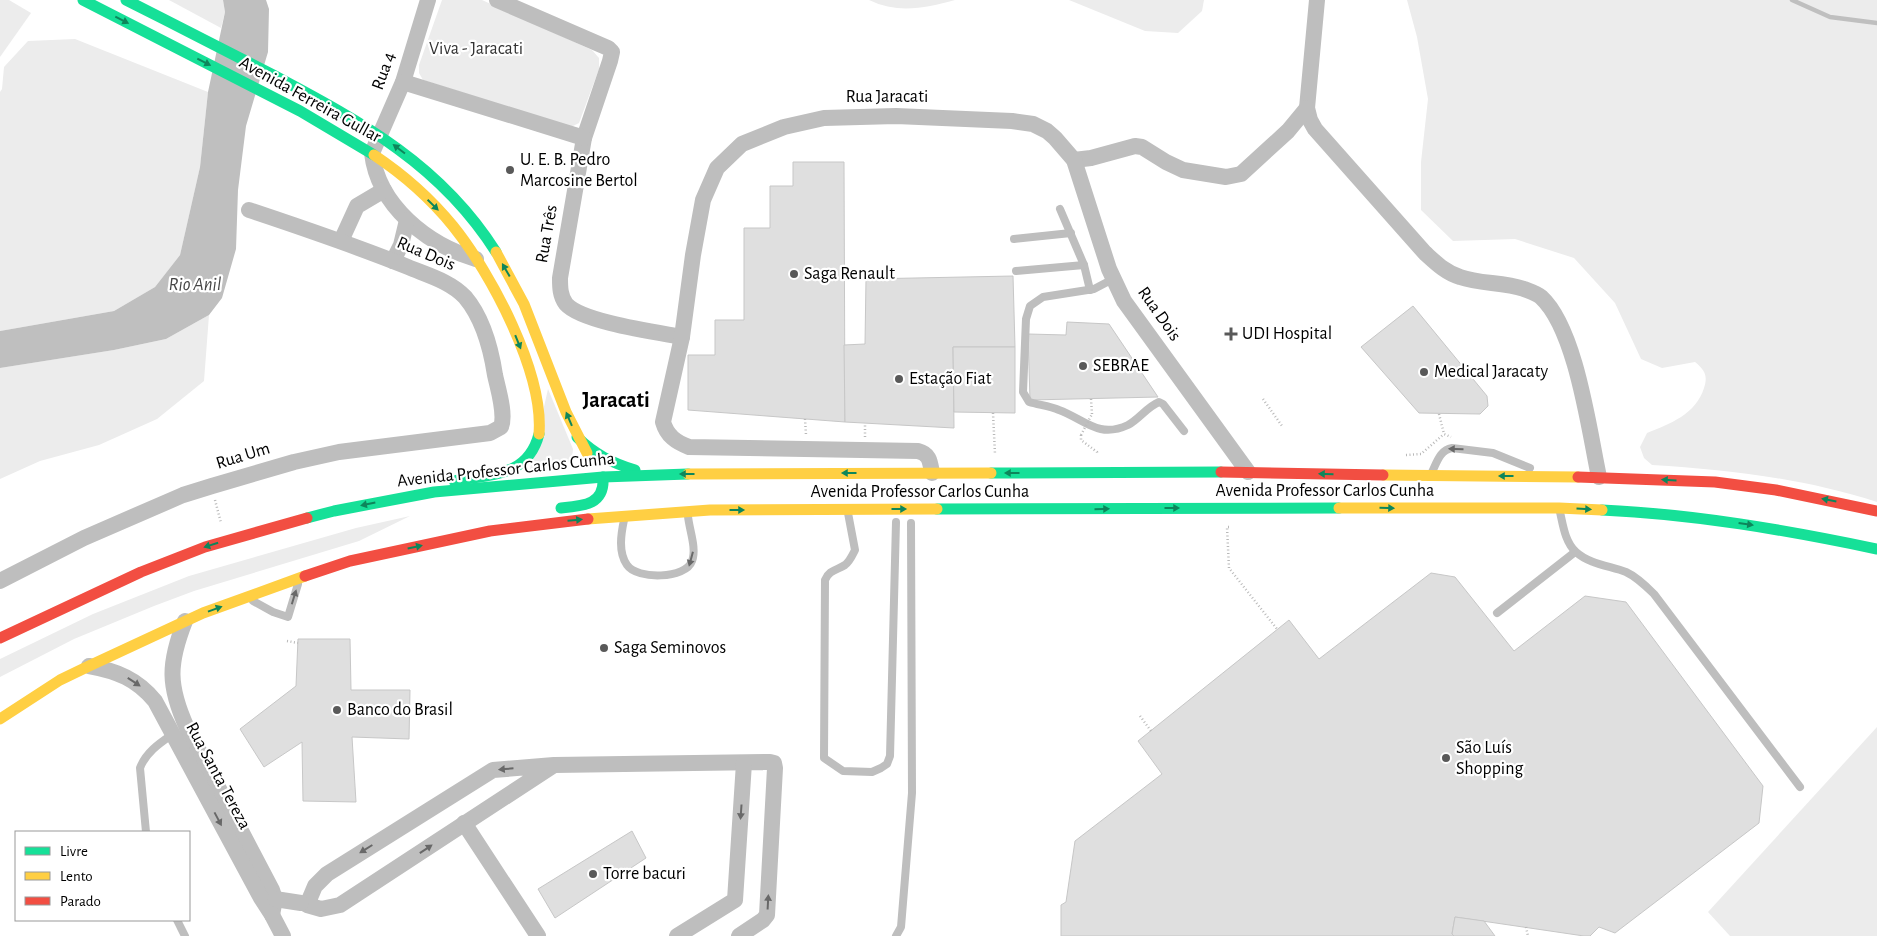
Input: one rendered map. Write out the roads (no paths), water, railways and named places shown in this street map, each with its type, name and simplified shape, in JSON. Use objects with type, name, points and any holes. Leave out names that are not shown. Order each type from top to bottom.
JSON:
[{"type":"main road","name":"Avenida Ferreira Gullar","points":[[83,0],[308,115],[372,153],[434,206],[451,224],[476,259],[490,281],[526,361],[538,410],[539,435],[533,453],[521,465],[512,470],[457,480],[434,492]]},
{"type":"main road","name":"Avenida Ferreira Gullar","points":[[126,0],[316,98],[380,135],[448,193],[486,238],[504,265],[535,328],[577,437],[602,476]]},
{"type":"main road","points":[[577,437],[604,460],[652,474]]},
{"type":"main road","name":"Avenida Professor Carlos Cunha","points":[[0,638],[141,572],[205,547],[262,530],[334,511],[434,492],[602,476],[652,474],[1248,472],[1599,477],[1715,482],[1768,489],[1877,511]]},
{"type":"main road","points":[[552,509],[587,504],[593,501],[602,494],[604,488],[602,476]]},
{"type":"main road","name":"Avenida Professor Carlos Cunha","points":[[0,719],[60,680],[89,666],[185,621],[300,578],[350,561],[490,531],[563,521],[687,511],[1290,507],[1394,509],[1560,508],[1627,511],[1707,518],[1802,533],[1877,549]]},
{"type":"main road","points":[[350,561],[398,540]]},
{"type":"main road","points":[[0,643],[53,612]]},
{"type":"main road","points":[[0,708],[60,680]]},
{"type":"street","name":"Rua 4","points":[[372,153],[403,82],[428,0]]},
{"type":"street","name":"Rua Três","points":[[497,0],[608,48],[612,54],[584,138],[560,278],[562,297],[573,310],[590,318],[682,337]]},
{"type":"street","points":[[1317,0],[1307,108],[1310,120],[1319,134],[1426,254],[1443,269],[1459,277],[1479,282],[1524,289],[1539,295],[1548,306],[1565,333],[1580,385],[1599,477]]},
{"type":"street","points":[[403,82],[584,138]]},
{"type":"street","points":[[1074,160],[1091,158],[1135,146],[1142,147],[1183,170],[1226,177],[1241,174],[1288,131],[1307,108]]},
{"type":"street","name":"Rua Jaracati","points":[[779,449],[689,447],[678,443],[666,431],[663,422],[682,337],[693,255],[704,200],[717,168],[742,144],[784,127],[824,118],[896,116],[1012,120],[1033,124],[1056,138],[1074,160]]},
{"type":"street","points":[[372,153],[373,165],[384,190],[407,220],[446,248],[476,259]]},
{"type":"street","name":"Rua Dois","points":[[1074,160],[1113,279],[1124,301],[1248,472]]},
{"type":"street","points":[[341,241],[357,206],[384,190]]},
{"type":"street","name":"Rua Dois","points":[[249,210],[341,241],[450,284],[466,299],[478,319],[493,363],[502,416]]},
{"type":"street","points":[[393,261],[401,244],[407,220]]},
{"type":"street","name":"Rua Um","points":[[0,581],[84,538],[183,495],[294,462],[339,452],[496,431],[501,427],[502,416]]},
{"type":"street","points":[[780,474],[779,449],[918,451],[930,458],[932,473]]},
{"type":"street","name":"Rua Santa Tereza","points":[[180,731],[173,692],[172,672],[176,647],[185,621]]},
{"type":"street","name":"Rua Santa Tereza","points":[[89,666],[121,674],[145,689],[180,731],[260,898],[274,907],[283,936]]},
{"type":"street","points":[[304,904],[315,886],[328,874],[488,772],[499,769],[554,765],[770,762],[774,763],[776,768],[767,915],[763,920],[739,936]]},
{"type":"street","points":[[677,936],[735,900],[744,763]]},
{"type":"street","points":[[274,907],[304,904],[321,909],[340,906],[554,765]]},
{"type":"street","points":[[464,823],[538,936]]},
{"type":"lane","points":[[1060,209],[1084,265],[1090,290]]},
{"type":"lane","points":[[1014,239],[1071,233]]},
{"type":"lane","points":[[1016,271],[1084,265]]},
{"type":"lane","points":[[1113,279],[1090,290],[1043,297],[1030,306],[1026,319],[1023,392],[1029,402],[1060,410],[1090,427],[1101,429],[1120,428],[1130,424],[1159,402],[1163,404],[1184,431]]},
{"type":"lane","points":[[1430,476],[1441,454],[1446,449],[1452,448],[1493,452],[1552,477]]},
{"type":"lane","points":[[1560,508],[1565,534],[1575,552],[1590,560],[1628,573],[1642,582],[1654,594],[1800,787]]},
{"type":"lane","points":[[848,509],[855,550],[847,564],[832,571],[825,580],[824,758],[843,771],[872,772],[886,764],[890,756],[896,522]]},
{"type":"lane","points":[[624,516],[621,545],[626,564],[634,572],[642,574],[672,574],[684,571],[692,562],[694,554],[687,511]]},
{"type":"lane","points":[[896,936],[901,927],[912,793],[912,523]]},
{"type":"lane","points":[[1497,614],[1575,552]]},
{"type":"lane","points":[[247,597],[273,612],[288,617],[300,578]]},
{"type":"lane","points":[[146,831],[140,768],[142,761],[153,748],[180,731]]},
{"type":"lane","points":[[178,921],[185,936]]},
{"type":"water","name":"Rio Anil","points":[[223,0],[266,0],[269,9],[268,52],[246,126],[238,190],[236,249],[222,298],[209,315],[166,339],[114,350],[0,368],[0,331],[114,311],[155,287],[180,255],[200,167],[208,92],[225,12]]},
{"type":"waterway","points":[[1792,0],[1830,17],[1877,23]]},
{"type":"place","name":"U. E. B. Pedro Marcosine Bertol","points":[[510,170]]},
{"type":"place","name":"Saga Renault","points":[[794,274]]},
{"type":"place","name":"UDI Hospital","points":[[1231,334]]},
{"type":"place","name":"SEBRAE","points":[[1083,366]]},
{"type":"place","name":"Medical Jaracaty","points":[[1424,372]]},
{"type":"place","name":"Estação Fiat","points":[[899,379]]},
{"type":"place","name":"Saga Seminovos","points":[[604,648]]},
{"type":"place","name":"Banco do Brasil","points":[[337,710]]},
{"type":"place","name":"São Luís Shopping","points":[[1446,758]]},
{"type":"place","name":"Torre bacuri","points":[[593,874]]},
{"type":"district","name":"Jaracati","points":[[616,400]]},
{"type":"park label","name":"Viva - Jaracati","points":[[476,49]]}]
